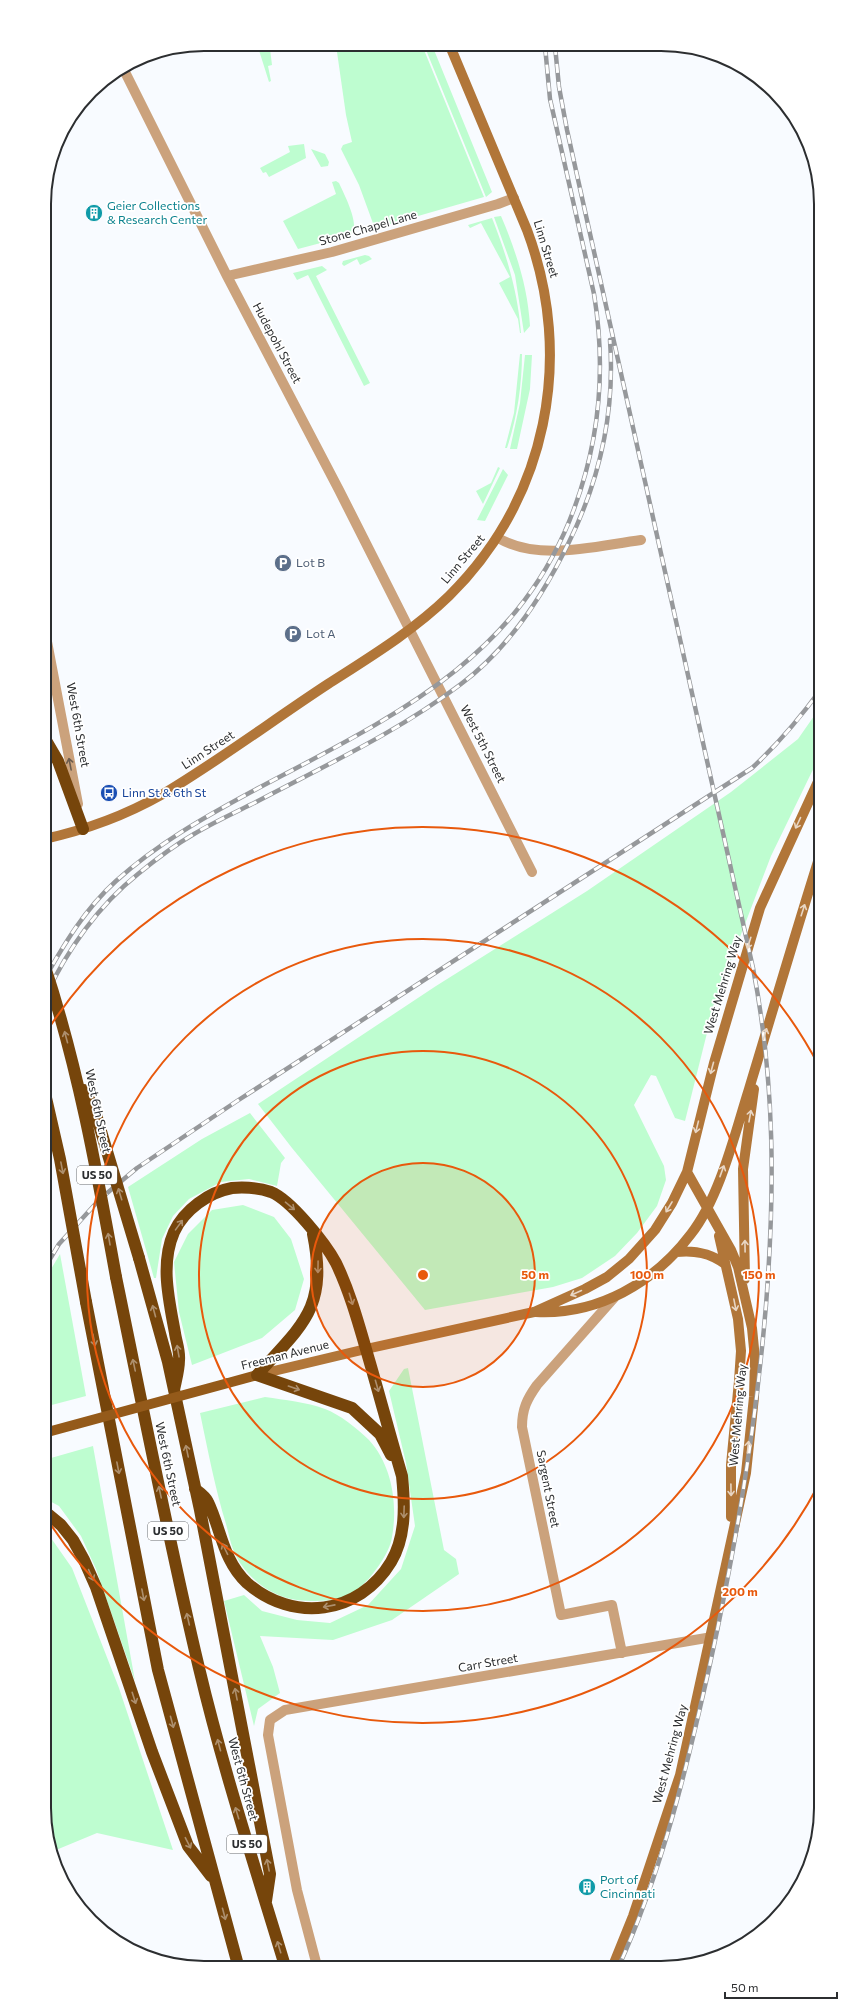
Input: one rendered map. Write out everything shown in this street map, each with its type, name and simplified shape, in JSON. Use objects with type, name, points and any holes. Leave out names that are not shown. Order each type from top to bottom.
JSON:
[{"type":"highway","points":[[51,749],[58,761],[83,829]]},
{"type":"highway","name":"West 6th Street","points":[[51,988],[76,1074],[96,1167],[116,1277],[167,1526],[199,1669],[229,1783],[284,1961]]},
{"type":"highway","points":[[76,1074],[94,1108],[140,1258],[174,1390],[195,1489],[270,1874],[266,1904]]},
{"type":"highway","name":"US 50","points":[[51,1121],[70,1209],[86,1302],[158,1670],[237,1961]]},
{"type":"highway","points":[[174,1390],[179,1359],[169,1304],[166,1270],[168,1250],[174,1231],[188,1212],[203,1199],[222,1190],[240,1187],[256,1188],[272,1192],[293,1208],[312,1229],[335,1261],[349,1292],[402,1476],[405,1498],[404,1520],[400,1538],[391,1561],[377,1580],[359,1595],[338,1604],[300,1609],[282,1605],[262,1595],[246,1581],[232,1563],[221,1540],[208,1500],[195,1489]]},
{"type":"highway","points":[[312,1229],[318,1259],[318,1283],[313,1303],[302,1325],[257,1375],[352,1408],[380,1434],[402,1476]]},
{"type":"highway","points":[[51,1516],[62,1525],[73,1540],[96,1587],[172,1807],[188,1846],[215,1882]]},
{"type":"main road","name":"Linn Street","points":[[51,837],[83,829],[132,810],[179,785],[410,629],[457,588],[476,567],[498,538],[520,495],[537,449],[545,418],[551,366],[550,331],[544,287],[533,245],[452,51]]},
{"type":"main road","name":"Linn Street","points":[[459,51],[468,88]]},
{"type":"main road","name":"West Mehring Way","points":[[615,1961],[634,1916],[680,1775],[712,1637],[730,1540],[746,1473],[754,1397],[756,1359],[752,1328],[738,1267],[731,1250],[687,1172],[714,1063],[760,908],[814,790]]},
{"type":"main road","points":[[707,1207],[735,1135],[814,875]]},
{"type":"main road","points":[[745,1299],[743,1169],[758,1060]]},
{"type":"main road","name":"Freeman Avenue","points":[[51,1431],[257,1375],[366,1348],[534,1312],[585,1290],[607,1277],[629,1259],[655,1230],[672,1203],[687,1172]]},
{"type":"main road","name":"Freeman Avenue","points":[[534,1312],[558,1313],[614,1298],[633,1288],[676,1252],[692,1233],[707,1207]]},
{"type":"main road","name":"West Mehring Way","points":[[717,1226],[738,1319],[741,1351],[740,1381],[731,1465],[730,1540]]},
{"type":"main road","points":[[676,1252],[702,1252],[715,1257],[725,1264]]},
{"type":"street","name":"Hudepohl Street","points":[[125,72],[227,276],[410,629]]},
{"type":"street","name":"Stone Chapel Lane","points":[[227,276],[332,252],[498,204],[514,198]]},
{"type":"street","points":[[498,538],[516,547],[544,551],[641,540]]},
{"type":"street","name":"West 5th Street","points":[[410,629],[532,872]]},
{"type":"street","name":"West 6th Street","points":[[51,662],[83,829]]},
{"type":"street","name":"Sargent Street","points":[[614,1298],[531,1394],[522,1412],[522,1427],[561,1615],[612,1605],[622,1652]]},
{"type":"street","name":"Carr Street","points":[[316,1961],[297,1890],[268,1735],[270,1720],[285,1710],[712,1637]]},
{"type":"green space","points":[[259,51],[270,51],[272,65],[268,66],[271,81],[269,82]]},
{"type":"green space","points":[[337,51],[424,51],[484,197],[380,227],[374,226],[359,185],[341,149],[343,145],[352,142],[346,115]]},
{"type":"green space","points":[[426,51],[434,51],[492,192],[486,197]]},
{"type":"green space","points":[[304,144],[306,158],[269,177],[266,172],[263,173],[260,168],[290,152],[288,146]]},
{"type":"green space","points":[[311,149],[325,154],[329,162],[328,166],[321,167]]},
{"type":"green space","points":[[336,181],[339,183],[351,210],[354,231],[351,235],[298,249],[283,221],[336,194],[332,182]]},
{"type":"green space","points":[[501,216],[512,243],[527,298],[530,326],[524,333],[515,275],[494,217]]},
{"type":"green space","points":[[492,218],[511,275],[520,318],[521,333],[518,319],[499,283],[510,277],[481,223],[470,228],[468,225]]},
{"type":"green space","points":[[365,255],[372,259],[360,265],[357,259],[344,266],[342,264],[343,261]]},
{"type":"green space","points":[[322,266],[327,270],[316,276],[370,383],[364,386],[308,275],[297,280],[293,273]]},
{"type":"green space","points":[[520,354],[522,354],[522,366],[520,390],[511,437],[507,448],[505,448],[514,413]]},
{"type":"green space","points":[[525,355],[532,355],[530,389],[517,449],[510,449],[520,403]]},
{"type":"green space","points":[[498,467],[500,468],[483,504],[476,491],[491,483]]},
{"type":"green space","points":[[503,469],[508,475],[485,521],[477,520]]},
{"type":"green space","points":[[814,716],[814,767],[771,856],[714,1005],[685,1121],[675,1118],[656,1076],[651,1075],[634,1105],[664,1166],[666,1180],[657,1206],[637,1233],[615,1256],[582,1278],[553,1287],[425,1310],[292,1148],[258,1104],[436,986],[587,891],[731,792],[798,739]]},
{"type":"green space","points":[[250,1113],[285,1158],[281,1163],[277,1186],[249,1179],[221,1182],[189,1199],[173,1216],[162,1239],[156,1278],[154,1278],[128,1187],[202,1139]]},
{"type":"green space","points":[[243,1205],[274,1217],[291,1239],[304,1279],[295,1310],[262,1338],[192,1365],[179,1312],[174,1262],[188,1234],[212,1210]]},
{"type":"green space","points":[[60,1254],[86,1396],[51,1405],[51,1269]]},
{"type":"green space","points":[[408,1368],[444,1550],[456,1559],[459,1574],[392,1620],[333,1640],[260,1636],[273,1667],[280,1693],[258,1709],[254,1726],[224,1601],[244,1595],[262,1611],[297,1620],[330,1623],[368,1605],[401,1569],[415,1526],[406,1463],[389,1391],[404,1369]]},
{"type":"green space","points":[[265,1397],[310,1405],[336,1414],[369,1440],[377,1450],[388,1473],[393,1498],[394,1524],[388,1550],[369,1579],[358,1589],[345,1596],[329,1600],[297,1600],[270,1591],[262,1586],[247,1572],[231,1545],[218,1497],[200,1413]]},
{"type":"green space","points":[[93,1446],[135,1681],[96,1569],[81,1536],[59,1506],[51,1502],[51,1458]]},
{"type":"green space","points":[[51,1538],[72,1568],[119,1688],[173,1850],[97,1833],[57,1850],[51,1818]]},
{"type":"railway","points":[[51,967],[67,940],[94,903],[116,881],[148,855],[181,832],[251,792],[350,739],[397,711],[442,681],[482,647],[518,608],[549,562],[574,509],[590,456],[598,403],[600,349],[594,294],[550,99],[545,51]]},
{"type":"railway","points":[[555,51],[559,87],[567,130],[753,968],[766,1053],[771,1136],[771,1220],[766,1305],[757,1395],[737,1530],[701,1703],[672,1819],[648,1894],[621,1961]]},
{"type":"railway","points":[[51,985],[73,947],[96,916],[123,887],[151,863],[180,843],[217,821],[387,733],[461,684],[478,670],[509,637],[523,620],[548,582],[569,542],[589,494],[603,444],[607,418],[610,392],[610,340]]},
{"type":"railway","points":[[51,1257],[59,1244],[100,1199],[137,1168],[237,1101],[752,768],[771,750],[814,698]]},
{"type":"place","name":"Geier Collections & Research Center","points":[[94,213]]},
{"type":"place","name":"Lot B","points":[[283,563]]},
{"type":"place","name":"Lot A","points":[[293,634]]},
{"type":"place","name":"Linn St & 6th St","points":[[109,793]]},
{"type":"place","name":"Port of Cincinnati","points":[[587,1887]]}]
